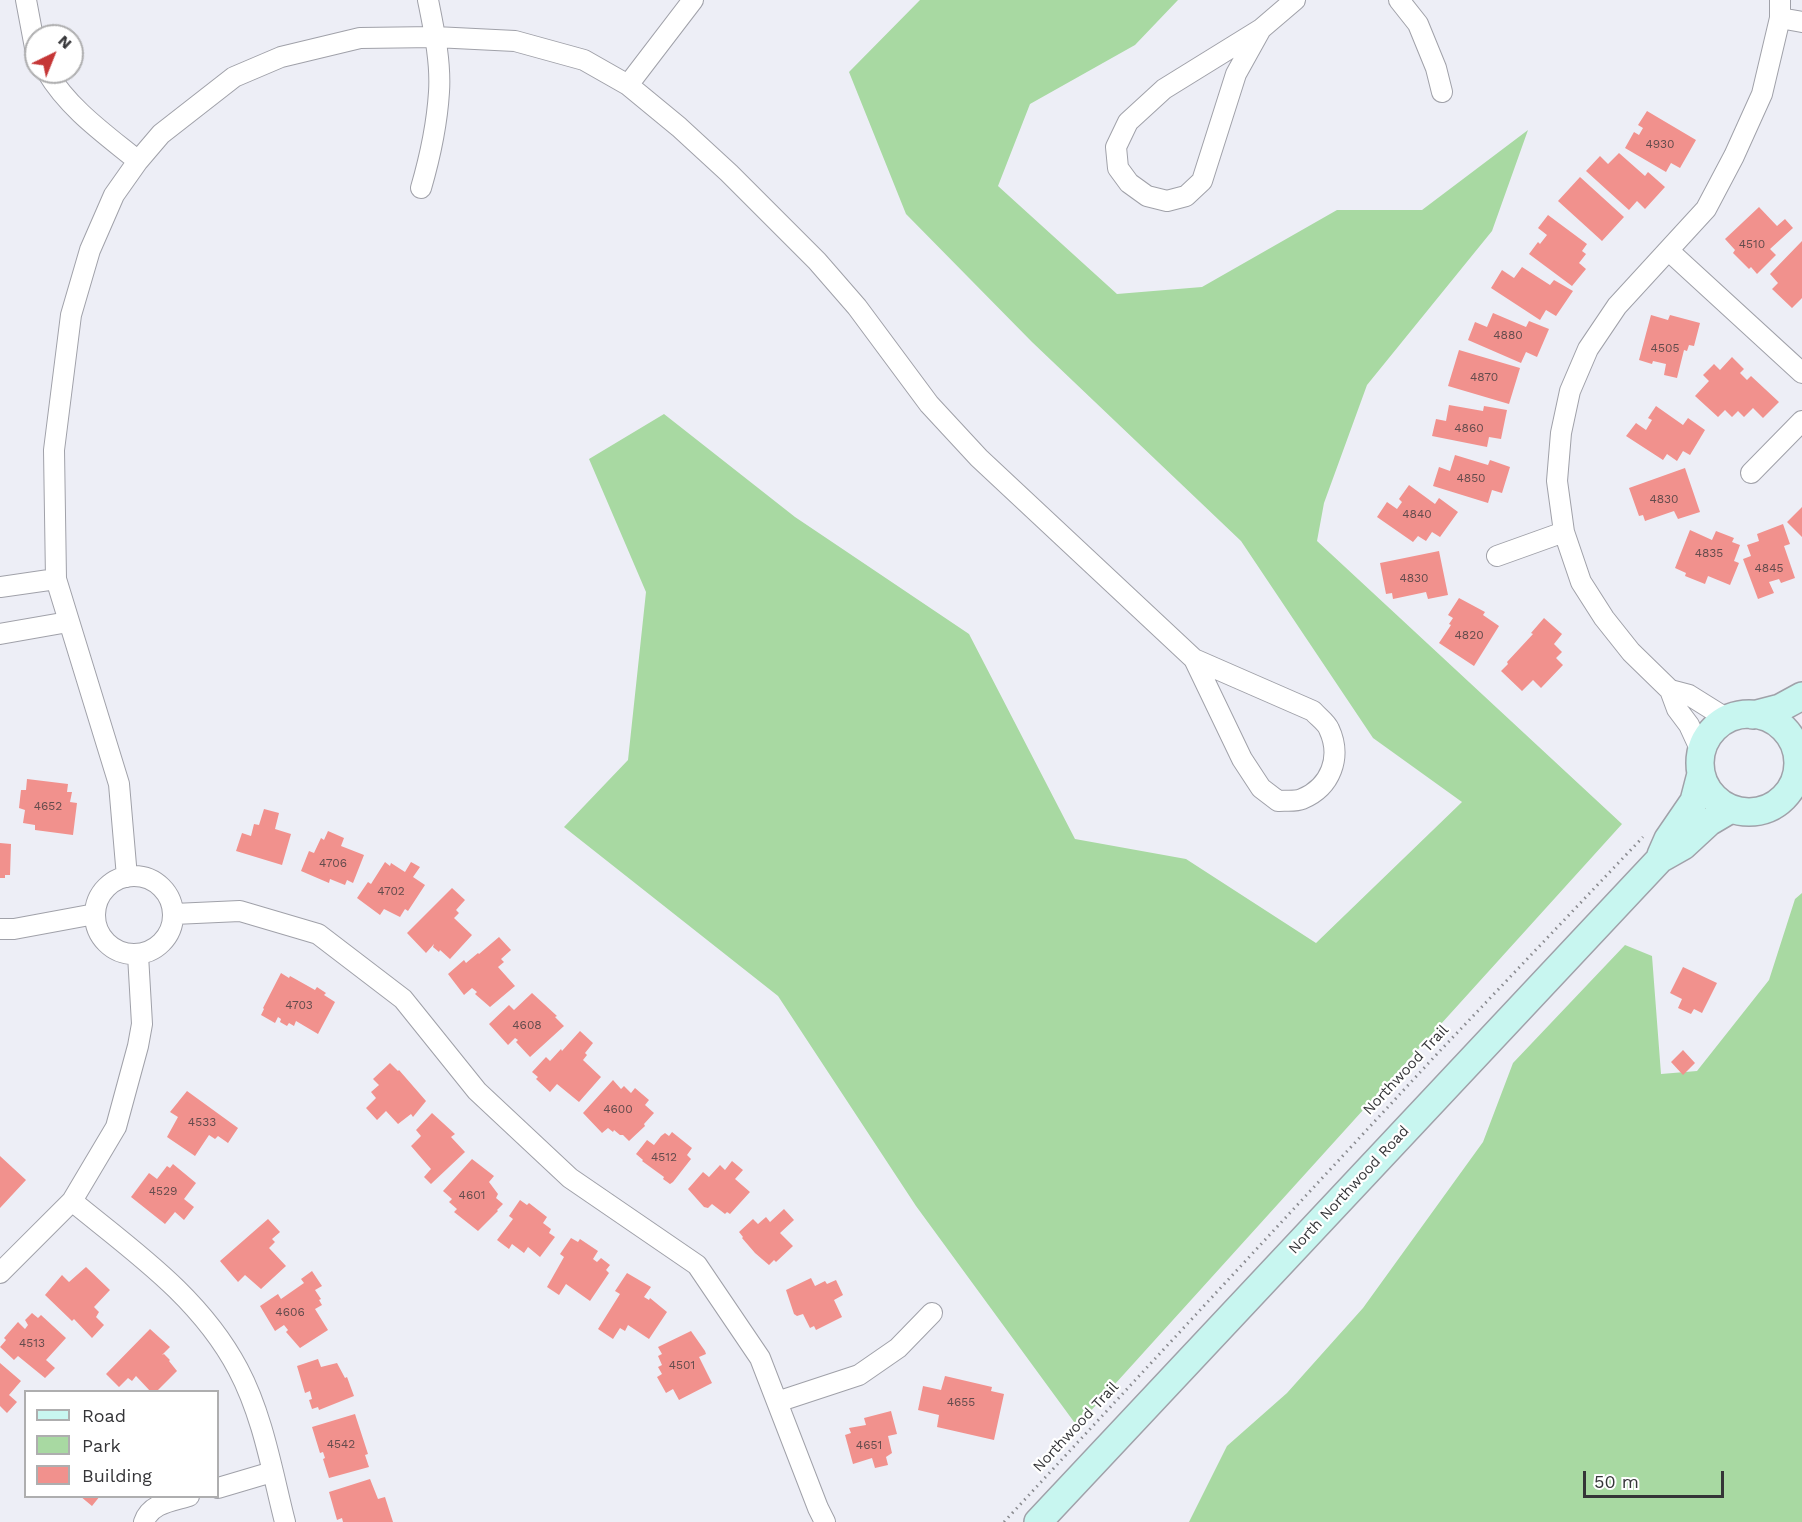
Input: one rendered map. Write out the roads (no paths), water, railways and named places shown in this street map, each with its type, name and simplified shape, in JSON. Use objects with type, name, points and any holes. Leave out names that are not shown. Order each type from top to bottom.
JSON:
[{"type":"street","points":[[26,0],[31,24]]},
{"type":"street","points":[[421,188],[430,154],[439,91],[435,37],[428,0]]},
{"type":"street","points":[[628,86],[693,0]]},
{"type":"street","points":[[1262,29],[1236,74],[1202,181],[1186,196],[1167,201],[1147,196],[1129,183],[1118,168],[1116,147],[1128,122],[1164,88],[1262,29],[1295,0]]},
{"type":"street","points":[[1399,0],[1418,24],[1436,68],[1442,92]]},
{"type":"street","points":[[1670,690],[1689,695],[1721,715],[1774,721],[1782,728],[1794,746],[1800,747],[1795,779],[1784,798],[1765,810],[1754,812],[1731,809],[1709,792],[1689,725],[1677,709],[1670,690],[1631,652],[1604,618],[1581,582],[1564,532],[1557,481],[1561,433],[1570,391],[1588,349],[1617,306],[1706,209],[1734,156],[1762,94],[1780,9],[1802,22]]},
{"type":"street","points":[[127,876],[119,784],[56,579],[54,450],[71,315],[90,250],[114,195],[161,134],[234,77],[281,57],[360,38],[435,37],[516,41],[584,60],[628,86],[679,127],[729,173],[817,261],[857,307],[929,404],[979,458],[1194,659],[1313,711],[1328,727],[1336,749],[1331,775],[1317,789],[1300,800],[1278,801],[1261,788],[1242,759],[1194,659]]},
{"type":"street","points":[[55,84],[78,111],[138,161]]},
{"type":"street","points":[[1669,251],[1802,373]]},
{"type":"street","points":[[1751,473],[1802,421]]},
{"type":"street","points":[[1497,556],[1564,532]]},
{"type":"street","points":[[0,586],[56,579]]},
{"type":"street","points":[[0,634],[68,622]]},
{"type":"street","points":[[1701,763],[1709,735],[1715,728],[1742,716],[1780,708],[1802,696]]},
{"type":"street","name":"North Northwood Road","points":[[1660,859],[1668,839],[1695,801],[1701,763]]},
{"type":"street","name":"North Northwood Road","points":[[1038,1522],[1660,859],[1683,846],[1709,822],[1731,809]]},
{"type":"street","points":[[127,876],[140,876],[164,889],[171,900],[174,914],[167,938],[158,947],[138,955],[122,953],[111,947],[96,927],[95,914],[104,890],[115,881],[127,876]]},
{"type":"street","points":[[174,914],[240,911],[318,934],[403,999],[477,1091],[570,1178],[697,1265],[760,1358],[822,1515],[839,1522]]},
{"type":"street","points":[[0,929],[14,929],[95,914]]},
{"type":"street","points":[[0,1273],[72,1201],[116,1127],[142,1024],[138,955]]},
{"type":"street","points":[[72,1201],[166,1278],[206,1320],[238,1369],[258,1416],[285,1522]]},
{"type":"street","points":[[777,1402],[859,1375],[898,1348],[932,1313]]},
{"type":"street","points":[[219,1488],[272,1472]]},
{"type":"street","points":[[144,1522],[146,1515],[156,1506],[185,1498]]}]
